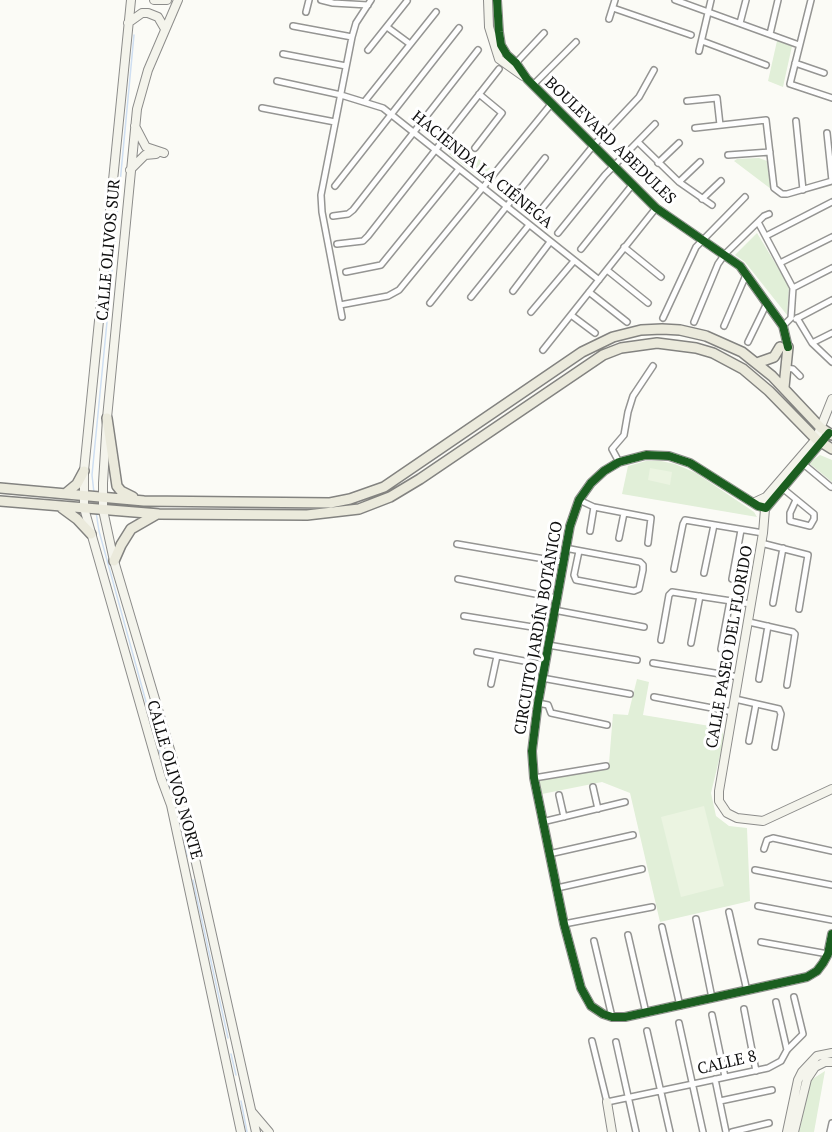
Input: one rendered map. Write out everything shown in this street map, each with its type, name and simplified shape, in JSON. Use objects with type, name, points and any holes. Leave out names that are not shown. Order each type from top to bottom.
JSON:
[{"type":"main road","name":"CALLE OLIVOS SUR","points":[[84,508],[84,471],[131,0]]},
{"type":"main road","points":[[154,0],[167,0]]},
{"type":"main road","name":"CALLE OLIVOS SUR","points":[[103,510],[107,418],[135,126],[144,84],[178,0]]},
{"type":"main road","name":"BOULEVARD ABEDULES","points":[[488,0],[489,27],[499,59],[513,66],[530,82],[656,207],[740,266],[767,302],[784,330]]},
{"type":"main road","name":"BOULEVARD ABEDULES","points":[[497,0],[501,45],[513,66]]},
{"type":"main road","points":[[128,23],[142,13],[148,13],[158,16],[165,29]]},
{"type":"main road","points":[[130,170],[146,151],[135,126]]},
{"type":"main road","points":[[0,488],[144,501],[330,502],[350,499],[384,487],[568,361],[613,337],[641,330],[680,330],[706,336],[726,344],[757,363],[784,387],[827,432]]},
{"type":"main road","points":[[784,330],[786,368],[784,387]]},
{"type":"main road","points":[[0,501],[159,513],[327,514],[358,509],[390,497],[590,363],[612,352],[638,345],[676,344],[696,348],[729,360],[757,380],[818,442],[832,449]]},
{"type":"main road","points":[[757,363],[774,357],[784,347]]},
{"type":"main road","points":[[766,508],[780,486],[827,432],[832,399]]},
{"type":"main road","points":[[107,418],[117,486],[126,495],[144,501]]},
{"type":"main road","name":"CIRCUITO JARDÍN BOTÁNICO","points":[[612,1017],[591,1006],[581,988],[564,924],[534,778],[532,751],[538,703],[570,526],[579,500],[596,477],[620,462],[646,455],[679,458],[753,503],[766,508]]},
{"type":"main road","points":[[65,494],[77,484],[84,471]]},
{"type":"main road","points":[[390,497],[406,481],[405,472]]},
{"type":"main road","points":[[753,503],[766,497],[780,486]]},
{"type":"main road","name":"CALLE PASEO DEL FLORIDO","points":[[766,497],[763,533],[719,801],[727,813],[755,822],[763,821],[832,789]]},
{"type":"main road","points":[[60,506],[91,534]]},
{"type":"main road","name":"CALLE OLIVOS NORTE","points":[[84,508],[160,778],[171,805],[241,1132]]},
{"type":"main road","name":"CALLE OLIVOS NORTE","points":[[103,510],[114,561],[171,752],[256,1132]]},
{"type":"main road","points":[[114,561],[131,529],[159,513]]},
{"type":"main road","points":[[612,1017],[646,1013],[807,977],[817,971],[828,954],[832,934]]},
{"type":"main road","points":[[787,1132],[802,1072],[817,1056],[832,1056]]},
{"type":"main road","points":[[794,1132],[807,1079],[815,1067],[832,1056]]},
{"type":"main road","points":[[607,1102],[612,1132]]},
{"type":"main road","points":[[251,1111],[269,1132]]},
{"type":"street","points":[[306,12],[309,0]]},
{"type":"street","points":[[321,0],[333,3],[369,2]]},
{"type":"street","points":[[609,19],[615,0]]},
{"type":"street","points":[[675,0],[799,45]]},
{"type":"street","points":[[699,51],[711,0]]},
{"type":"street","points":[[740,23],[746,0]]},
{"type":"street","points":[[770,34],[778,0]]},
{"type":"street","points":[[811,0],[791,84],[832,98]]},
{"type":"street","points":[[368,50],[407,1]]},
{"type":"street","points":[[342,317],[321,203],[322,186],[352,38],[356,23],[369,2]]},
{"type":"street","points":[[613,8],[691,34]]},
{"type":"street","points":[[365,101],[436,12]]},
{"type":"street","points":[[293,26],[352,38]]},
{"type":"street","points":[[387,27],[410,44]]},
{"type":"street","points":[[335,186],[459,28]]},
{"type":"street","points":[[513,66],[544,33]]},
{"type":"street","points":[[702,41],[766,65]]},
{"type":"street","points":[[530,82],[576,42]]},
{"type":"street","points":[[333,216],[351,212],[478,50]]},
{"type":"street","points":[[283,54],[346,66]]},
{"type":"street","points":[[795,63],[824,73]]},
{"type":"street","points":[[337,244],[366,239],[499,69]]},
{"type":"street","points":[[535,217],[592,146],[639,97],[654,70]]},
{"type":"street","name":"HACIENDA LA CIÉNEGA","points":[[277,81],[365,101],[383,108],[599,280]]},
{"type":"street","points":[[475,148],[502,112],[479,94]]},
{"type":"street","points":[[687,101],[718,99],[720,125]]},
{"type":"street","points":[[340,305],[388,296],[399,290],[552,103]]},
{"type":"street","points":[[262,108],[335,122]]},
{"type":"street","points":[[695,128],[765,120],[772,184],[778,191],[787,194],[832,181],[827,133]]},
{"type":"street","points":[[796,121],[803,190]]},
{"type":"street","points":[[558,233],[598,183],[655,124]]},
{"type":"street","points":[[638,142],[679,182],[712,206]]},
{"type":"street","points":[[658,163],[679,144]]},
{"type":"street","points":[[729,155],[770,152]]},
{"type":"street","points":[[430,303],[545,158]]},
{"type":"street","points":[[679,182],[700,162]]},
{"type":"street","points":[[346,272],[381,265],[459,169]]},
{"type":"street","points":[[702,199],[721,181]]},
{"type":"street","points":[[582,249],[633,184]]},
{"type":"street","points":[[663,318],[693,251],[745,197]]},
{"type":"street","points":[[766,236],[832,202]]},
{"type":"street","points":[[543,351],[656,207]]},
{"type":"street","points":[[694,322],[718,264],[725,254],[769,214]]},
{"type":"street","points":[[758,222],[793,288],[794,318],[812,343],[832,362]]},
{"type":"street","points":[[471,297],[529,225]]},
{"type":"street","points":[[780,263],[832,237]]},
{"type":"street","points":[[513,291],[550,242]]},
{"type":"street","points":[[624,247],[661,277]]},
{"type":"street","points":[[531,312],[574,261]]},
{"type":"street","points":[[793,288],[832,268]]},
{"type":"street","points":[[607,270],[648,303]]},
{"type":"street","points":[[724,326],[746,275]]},
{"type":"street","points":[[589,292],[627,322]]},
{"type":"street","points":[[784,330],[794,318],[832,300]]},
{"type":"street","points":[[748,342],[767,302]]},
{"type":"street","points":[[571,315],[595,333]]},
{"type":"street","points":[[812,343],[832,333]]},
{"type":"street","points":[[620,462],[612,450],[624,435],[633,396],[653,366]]},
{"type":"street","points":[[786,368],[793,369],[800,376]]},
{"type":"street","points":[[801,461],[831,488]]},
{"type":"street","points":[[780,486],[814,514],[810,526],[790,521],[790,513],[796,500]]},
{"type":"street","points":[[579,500],[594,507],[651,518],[648,543]]},
{"type":"street","points":[[590,531],[594,507]]},
{"type":"street","points":[[620,538],[624,513]]},
{"type":"street","points":[[674,569],[684,521],[763,533]]},
{"type":"street","points":[[704,573],[714,525]]},
{"type":"street","points":[[732,579],[741,530]]},
{"type":"street","points":[[761,543],[808,555],[799,609]]},
{"type":"street","points":[[457,544],[562,562]]},
{"type":"street","points":[[565,548],[642,563],[640,587],[637,591],[578,581],[574,578],[579,551]]},
{"type":"street","points":[[773,603],[783,548]]},
{"type":"street","points":[[458,579],[556,598]]},
{"type":"street","points":[[661,640],[671,592],[752,604]]},
{"type":"street","points":[[691,643],[700,596]]},
{"type":"street","points":[[721,649],[730,602]]},
{"type":"street","points":[[554,610],[644,627]]},
{"type":"street","points":[[464,616],[551,630]]},
{"type":"street","points":[[749,622],[795,634],[787,685]]},
{"type":"street","points":[[759,679],[768,626]]},
{"type":"street","points":[[548,645],[637,660]]},
{"type":"street","points":[[477,652],[545,665]]},
{"type":"street","points":[[491,684],[497,656]]},
{"type":"street","points":[[653,663],[739,677]]},
{"type":"street","points":[[542,678],[630,694]]},
{"type":"street","points":[[654,697],[733,712]]},
{"type":"street","points":[[735,699],[779,709],[775,747]]},
{"type":"street","points":[[538,703],[548,705],[552,713],[607,725]]},
{"type":"street","points":[[749,741],[756,704]]},
{"type":"street","points":[[534,778],[606,766]]},
{"type":"street","points":[[593,787],[598,809]]},
{"type":"street","points":[[559,795],[564,817]]},
{"type":"street","points":[[542,822],[625,802]]},
{"type":"street","points":[[549,854],[633,835]]},
{"type":"street","points":[[764,849],[767,840],[773,838],[832,851]]},
{"type":"street","points":[[557,888],[642,869]]},
{"type":"street","points":[[755,870],[832,885]]},
{"type":"street","points":[[758,906],[832,920]]},
{"type":"street","points":[[564,924],[652,907]]},
{"type":"street","points":[[729,912],[747,991]]},
{"type":"street","points":[[696,919],[712,998]]},
{"type":"street","points":[[662,927],[680,1006]]},
{"type":"street","points":[[628,935],[646,1013]]},
{"type":"street","points":[[594,941],[612,1017]]},
{"type":"street","points":[[761,942],[828,954]]},
{"type":"street","name":"CALLE 8","points":[[607,1102],[756,1071],[779,1062],[787,1050],[801,1038],[803,1032],[794,997]]},
{"type":"street","points":[[776,1002],[787,1050]]},
{"type":"street","points":[[744,1009],[756,1071]]},
{"type":"street","points":[[712,1015],[725,1077]]},
{"type":"street","points":[[679,1023],[703,1132]]},
{"type":"street","points":[[647,1032],[670,1132]]},
{"type":"street","points":[[592,1041],[607,1102]]},
{"type":"street","points":[[616,1042],[636,1132]]},
{"type":"street","points":[[715,1079],[726,1132]]},
{"type":"street","points":[[720,1101],[772,1090]]},
{"type":"street","points":[[732,1132],[769,1123]]},
{"type":"street","points":[[830,1132],[832,1123]]},
{"type":"green space","points":[[777,41],[792,46],[783,87],[768,81]]},
{"type":"green space","points":[[459,143],[490,168],[481,179],[449,154]]},
{"type":"green space","points":[[759,158],[767,161],[771,189],[734,161]]},
{"type":"green space","points":[[757,233],[789,286],[787,315],[745,262],[735,255]]},
{"type":"green space","points":[[820,455],[832,460],[832,482],[809,463]]},
{"type":"green space","points":[[646,461],[675,464],[696,473],[754,512],[757,517],[622,494],[628,466]]},
{"type":"green space","points":[[650,468],[672,472],[670,485],[648,480]]},
{"type":"green space","points":[[637,679],[649,682],[643,715],[722,728],[724,739],[711,793],[716,816],[729,826],[747,828],[750,901],[660,922],[630,793],[602,782],[542,794],[539,779],[609,763],[613,714],[628,715]]},
{"type":"green space","points":[[704,806],[724,886],[681,897],[661,817]]},
{"type":"green space","points":[[825,1071],[814,1132],[799,1132],[811,1080]]},
{"type":"waterway","points":[[117,215],[134,35]]},
{"type":"waterway","points":[[94,493],[92,475],[115,240]]},
{"type":"waterway","points":[[96,512],[99,531],[173,800]]},
{"type":"waterway","points":[[176,811],[188,856]]},
{"type":"waterway","points":[[193,880],[228,1038]]},
{"type":"waterway","points":[[231,1054],[236,1075]]},
{"type":"waterway","points":[[241,1101],[247,1132]]},
{"type":"cycle path","points":[[497,0],[501,45],[527,79],[656,208],[740,266],[783,326],[788,347]]},
{"type":"cycle path","points":[[829,433],[766,508],[758,506],[690,463],[669,456],[646,455],[619,462],[604,471],[591,483],[579,500],[570,526],[538,703],[532,751],[534,778],[564,924],[581,988],[591,1006],[603,1014],[625,1017],[807,977],[817,971],[823,963],[828,954],[832,934]]}]
